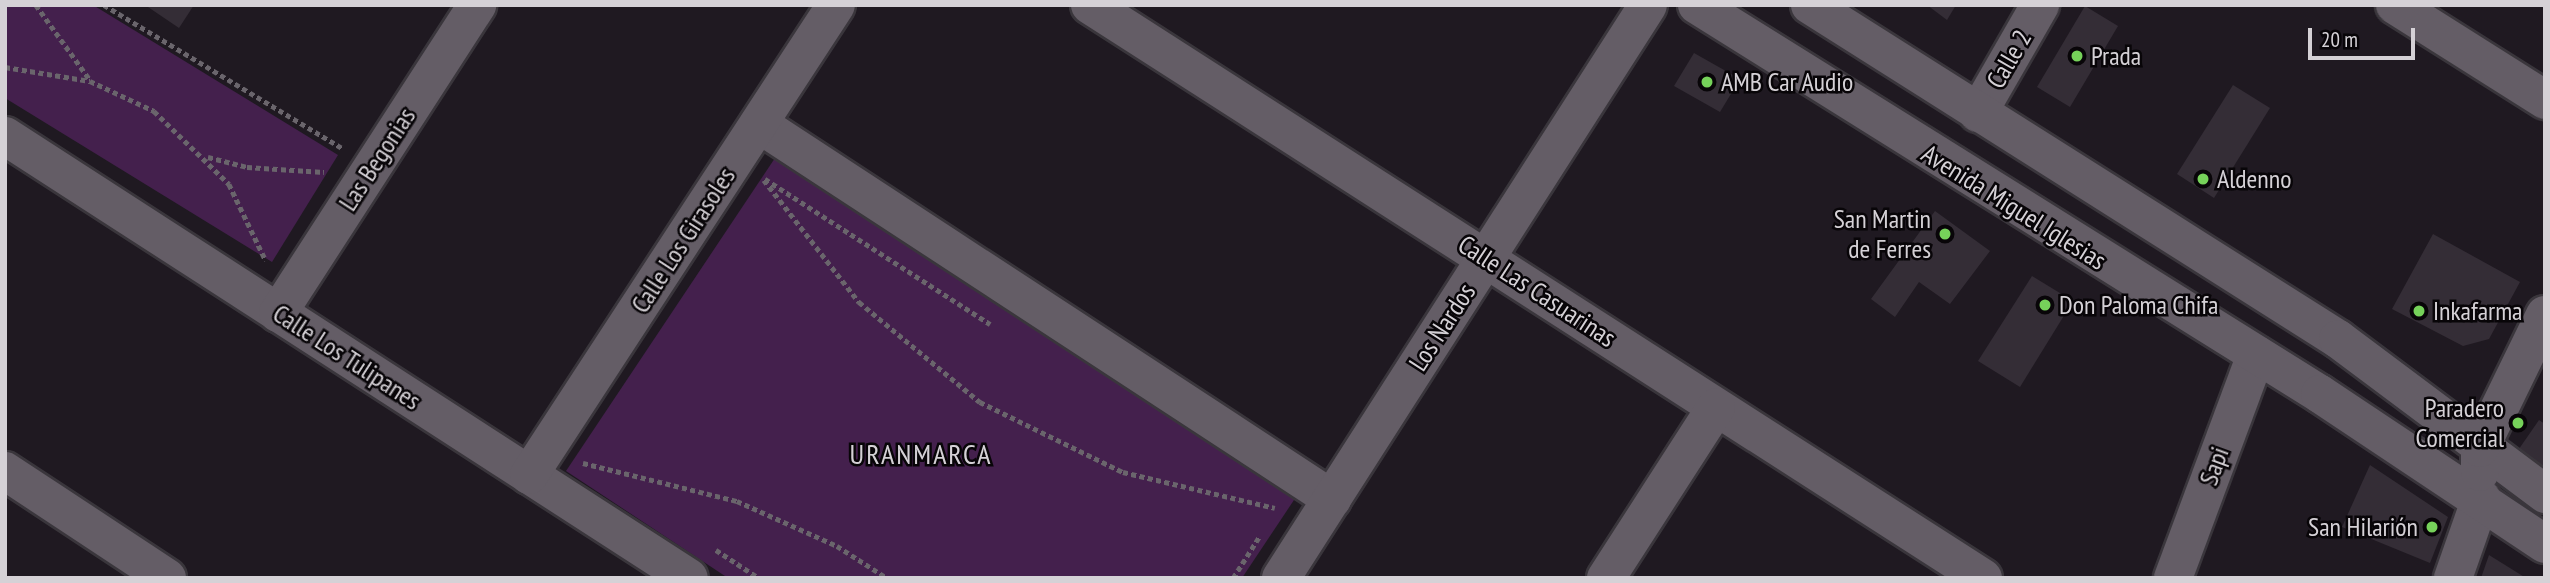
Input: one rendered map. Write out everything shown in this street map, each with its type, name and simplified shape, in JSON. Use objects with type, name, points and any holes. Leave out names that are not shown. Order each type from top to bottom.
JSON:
[{"type":"street","name":"Las Begonias","points":[[278,313],[477,5]]},
{"type":"street","name":"Calle Los Girasoles","points":[[529,475],[836,5]]},
{"type":"street","name":"Calle Las Casuarinas","points":[[1090,5],[1716,407],[1960,571]]},
{"type":"street","name":"Los Nardos","points":[[1281,578],[1648,5]]},
{"type":"street","name":"Avenida Miguel Iglesias","points":[[1697,5],[2481,498],[2545,544]]},
{"type":"street","points":[[1810,5],[2338,339],[2480,448],[2545,494]]},
{"type":"street","name":"Calle 2","points":[[1978,113],[2040,5]]},
{"type":"street","points":[[2395,5],[2545,100]]},
{"type":"street","points":[[759,124],[1332,499]]},
{"type":"street","name":"Calle Los Tulipanes","points":[[5,136],[690,578]]},
{"type":"street","points":[[2453,578],[2481,498],[2480,448],[2545,315]]},
{"type":"street","name":"Sapi","points":[[2173,578],[2256,355]]},
{"type":"street","points":[[1606,578],[1716,407]]},
{"type":"street","points":[[5,471],[167,578]]},
{"type":"path","points":[[36,5],[90,81]]},
{"type":"path","points":[[104,5],[372,167]]},
{"type":"path","points":[[5,67],[90,81],[154,111],[207,156],[247,214],[278,313]]},
{"type":"path","points":[[759,124],[762,178],[859,302],[980,402],[1123,472],[1278,508],[1332,499]]},
{"type":"path","points":[[207,156],[288,172],[372,167]]},
{"type":"path","points":[[755,189],[762,178]]},
{"type":"path","points":[[762,178],[997,328]]},
{"type":"path","points":[[585,450],[578,462],[737,501],[837,546],[887,578]]},
{"type":"path","points":[[1254,493],[1278,508]]},
{"type":"path","points":[[1270,520],[1278,508]]},
{"type":"path","points":[[1233,578],[1263,531]]},
{"type":"shaded area","points":[[5,5],[93,5],[338,155],[272,262],[5,98]]},
{"type":"shaded area","points":[[777,155],[1296,497],[1242,578],[728,578],[566,471]]},
{"type":"building","points":[[145,5],[194,5],[179,28]]},
{"type":"building","points":[[1927,5],[1956,5],[1947,20]]},
{"type":"building","name":"Prada","points":[[2085,6],[2118,26],[2070,107],[2037,87]]},
{"type":"building","name":"AMB Car Audio","points":[[1694,53],[1740,79],[1720,112],[1674,86]]},
{"type":"building","points":[[2233,85],[2270,108],[2214,198],[2177,174]]},
{"type":"building","points":[[1935,211],[1990,251],[1950,304],[1919,282],[1895,317],[1871,299]]},
{"type":"building","points":[[2433,234],[2520,282],[2489,339],[2463,346],[2392,309]]},
{"type":"building","points":[[2032,276],[2073,301],[2020,387],[1978,361]]},
{"type":"building","points":[[2539,420],[2545,424],[2545,482],[2512,459]]},
{"type":"building","points":[[2370,465],[2448,517],[2430,563],[2342,527]]},
{"type":"building","points":[[2489,555],[2526,578],[2481,578]]},
{"type":"place","name":"Prada","points":[[2077,56]]},
{"type":"place","name":"AMB Car Audio","points":[[1707,82]]},
{"type":"place","name":"Aldenno","points":[[2203,179]]},
{"type":"place","name":"San Martin de Ferres","points":[[1945,234]]},
{"type":"place","name":"Don Paloma Chifa","points":[[2045,305]]},
{"type":"place","name":"Inkafarma","points":[[2419,311]]},
{"type":"place","name":"Paradero Comercial","points":[[2518,423]]},
{"type":"place","name":"San Hilarión","points":[[2432,527]]},
{"type":"district","name":"URANMARCA","points":[[921,454]]}]
